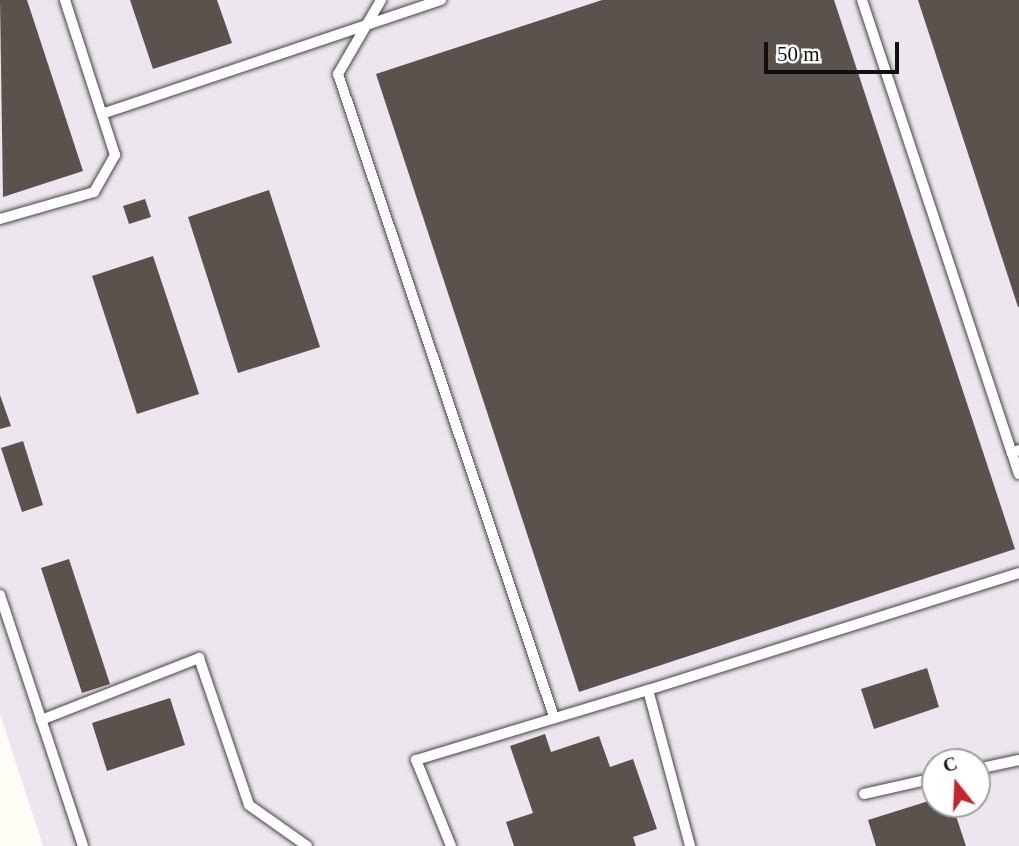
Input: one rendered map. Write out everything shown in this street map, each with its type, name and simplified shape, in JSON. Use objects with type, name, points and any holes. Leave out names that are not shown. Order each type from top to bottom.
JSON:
[{"type":"lane","points":[[0,219],[94,192],[116,155],[65,0]]},
{"type":"lane","points":[[382,0],[338,74],[554,717]]},
{"type":"lane","points":[[102,114],[440,0]]},
{"type":"lane","points":[[862,0],[1016,451],[1019,474]]},
{"type":"lane","points":[[451,846],[416,760],[1019,573]]},
{"type":"lane","points":[[0,595],[83,846]]},
{"type":"lane","points":[[41,720],[199,658],[249,805],[307,846]]},
{"type":"lane","points":[[648,690],[690,846]]},
{"type":"lane","points":[[991,766],[1019,760]]},
{"type":"lane","points":[[864,794],[921,781]]},
{"type":"shaded area","points":[[0,0],[1019,0],[1019,846],[43,846],[0,714]]},
{"type":"building","points":[[0,0],[27,0],[83,171],[3,197]]},
{"type":"building","points":[[130,0],[217,0],[232,43],[153,69]]},
{"type":"building","points":[[602,0],[834,0],[1015,549],[579,692],[376,74]]},
{"type":"building","points":[[918,0],[1019,0],[1019,307],[1018,307]]},
{"type":"building","points":[[269,190],[320,347],[238,373],[188,217]]},
{"type":"building","points":[[145,199],[151,217],[129,224],[123,206]]},
{"type":"building","points":[[153,256],[199,394],[137,414],[92,276]]},
{"type":"building","points":[[0,395],[11,426],[0,429]]},
{"type":"building","points":[[23,441],[43,505],[22,512],[1,448]]},
{"type":"building","points":[[69,559],[110,684],[82,693],[41,568]]},
{"type":"building","points":[[927,668],[939,707],[874,729],[861,689]]},
{"type":"building","points":[[170,698],[185,745],[107,771],[92,723]]},
{"type":"building","points":[[545,734],[551,752],[599,736],[610,767],[633,759],[657,829],[633,837],[636,846],[514,846],[506,822],[533,813],[510,746]]},
{"type":"building","points":[[921,803],[921,818],[957,818],[966,846],[876,846],[868,820]]}]
